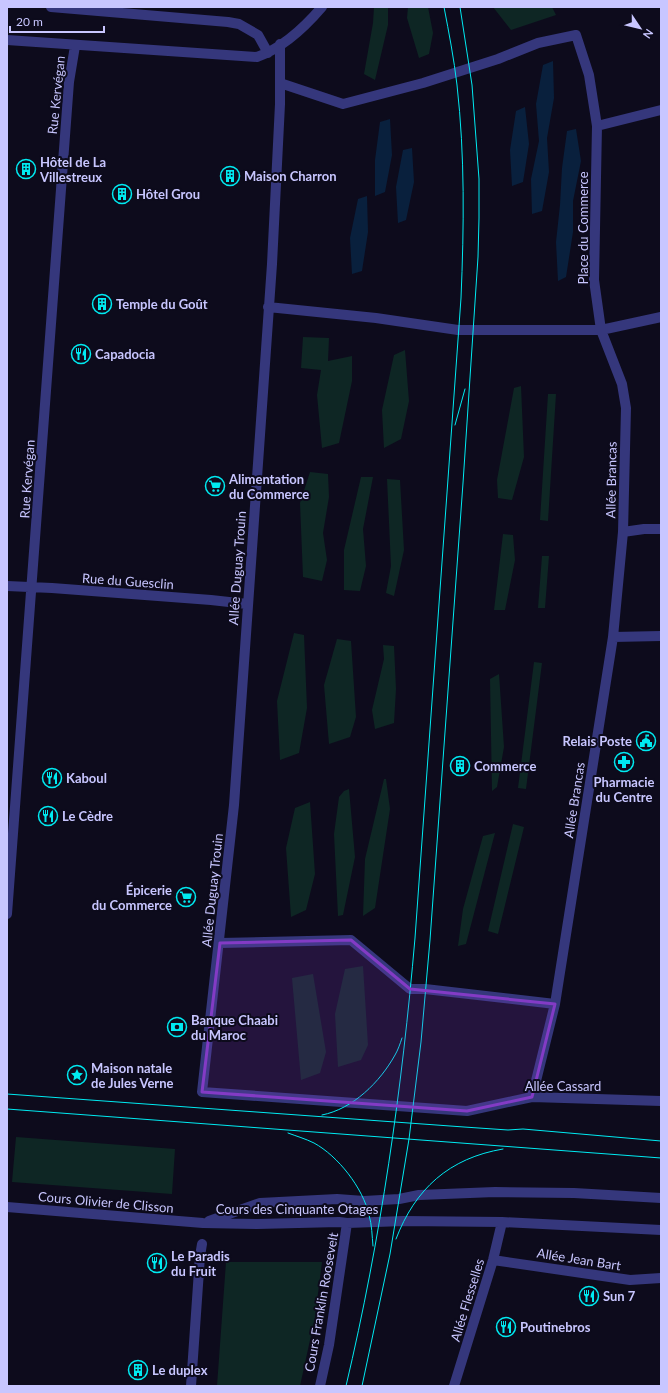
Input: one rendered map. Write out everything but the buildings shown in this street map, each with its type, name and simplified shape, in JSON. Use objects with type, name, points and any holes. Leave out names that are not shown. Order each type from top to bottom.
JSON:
[{"type":"street","points":[[51,7],[239,24],[258,35],[268,53]]},
{"type":"street","points":[[7,40],[74,46],[257,57],[268,53],[300,29],[322,7]]},
{"type":"street","name":"Place du Commerce","points":[[280,83],[343,104],[423,83],[498,59],[538,44],[576,35],[589,75],[597,126],[594,280],[601,330],[622,384]]},
{"type":"street","name":"Allée Duguay Trouin","points":[[280,44],[280,104],[272,264],[234,805],[220,943],[202,1092],[467,1111]]},
{"type":"street","name":"Rue Kervégan","points":[[7,914],[69,82],[74,46]]},
{"type":"street","points":[[597,126],[661,110]]},
{"type":"street","points":[[268,307],[376,318],[458,330],[601,330],[661,317]]},
{"type":"street","name":"Allée Brancas","points":[[532,1097],[555,1004],[613,637],[623,532],[626,408],[622,384]]},
{"type":"street","points":[[623,532],[644,529],[661,529]]},
{"type":"street","name":"Rue du Guesclin","points":[[7,586],[189,598],[248,604]]},
{"type":"street","points":[[613,637],[661,636]]},
{"type":"street","points":[[220,943],[351,940],[410,989],[432,990],[555,1004]]},
{"type":"street","name":"Allée Cassard","points":[[467,1111],[532,1097],[661,1101]]},
{"type":"street","name":"Cours des Cinquante Otages","points":[[203,1223],[260,1203],[337,1199],[364,1201],[399,1199],[419,1195],[495,1192],[574,1193],[661,1198]]},
{"type":"street","name":"Cours Olivier de Clisson","points":[[7,1207],[203,1223]]},
{"type":"street","name":"Cours des Cinquante Otages","points":[[203,1223],[257,1224],[404,1221],[502,1222],[661,1230]]},
{"type":"street","name":"Allée Flesselles","points":[[454,1386],[493,1260],[502,1222]]},
{"type":"street","name":"Cours Franklin Roosevelt","points":[[320,1386],[348,1223]]},
{"type":"street","points":[[191,1386],[202,1244]]},
{"type":"street","name":"Allée Jean Bart","points":[[493,1260],[630,1280],[661,1278]]},
{"type":"highlighted area","points":[[351,940],[410,989],[555,1004],[532,1097],[467,1111],[202,1092],[220,943]]},
{"type":"green space","points":[[374,7],[388,7],[388,25],[375,80],[364,74],[373,23]]},
{"type":"green space","points":[[408,7],[428,7],[433,33],[429,54],[419,58],[407,18]]},
{"type":"green space","points":[[493,7],[552,7],[556,15],[511,30]]},
{"type":"green space","points":[[303,337],[329,338],[328,361],[352,356],[352,381],[339,443],[322,448],[317,395],[321,370],[301,368]]},
{"type":"green space","points":[[405,350],[409,401],[401,439],[384,448],[382,410],[394,355]]},
{"type":"green space","points":[[521,386],[524,457],[512,500],[498,498],[497,480],[514,388]]},
{"type":"green space","points":[[548,394],[556,394],[548,521],[540,520]]},
{"type":"green space","points":[[310,472],[328,474],[329,497],[323,533],[327,560],[322,581],[303,577],[300,503]]},
{"type":"green space","points":[[361,477],[373,477],[363,529],[366,566],[360,591],[344,590],[344,550]]},
{"type":"green space","points":[[387,479],[400,480],[404,550],[394,596],[386,593],[391,566]]},
{"type":"green space","points":[[503,534],[513,535],[515,560],[505,610],[494,610]]},
{"type":"green space","points":[[542,556],[549,556],[545,608],[538,608]]},
{"type":"green space","points":[[294,633],[304,635],[307,708],[299,753],[280,760],[277,701]]},
{"type":"green space","points":[[337,639],[351,641],[356,717],[350,737],[329,744],[324,685]]},
{"type":"green space","points":[[383,645],[394,646],[396,689],[394,723],[375,729],[372,710],[384,659]]},
{"type":"green space","points":[[534,662],[542,663],[526,789],[518,788]]},
{"type":"green space","points":[[499,674],[504,747],[497,787],[492,791],[490,679]]},
{"type":"green space","points":[[384,779],[386,779],[390,809],[375,908],[363,916],[365,859]]},
{"type":"green space","points":[[349,789],[355,857],[343,915],[338,916],[334,834],[339,797],[344,791]]},
{"type":"green space","points":[[310,802],[315,874],[306,910],[291,917],[286,848],[295,808]]},
{"type":"green space","points":[[513,824],[524,827],[498,934],[488,931]]},
{"type":"green space","points":[[495,833],[466,944],[458,946],[463,909],[483,836]]},
{"type":"green space","points":[[363,966],[368,1045],[361,1060],[338,1067],[335,1014],[345,969]]},
{"type":"green space","points":[[313,974],[326,1052],[320,1073],[301,1080],[292,978]]},
{"type":"green space","points":[[16,1137],[175,1149],[172,1194],[12,1182]]},
{"type":"green space","points":[[226,1262],[322,1262],[315,1317],[300,1386],[217,1386]]},
{"type":"water","points":[[553,61],[554,98],[547,138],[549,172],[542,211],[532,214],[531,179],[539,141],[536,104],[543,65]]},
{"type":"water","points":[[525,107],[529,144],[523,182],[512,186],[510,150],[516,111]]},
{"type":"water","points":[[390,119],[392,155],[385,192],[375,196],[375,160],[380,122]]},
{"type":"water","points":[[576,129],[581,161],[573,201],[573,232],[566,277],[558,281],[556,242],[562,168],[567,131]]},
{"type":"water","points":[[412,148],[414,182],[406,220],[398,223],[396,187],[403,150]]},
{"type":"water","points":[[367,196],[368,232],[362,271],[352,274],[350,238],[358,199]]},
{"type":"tram line","points":[[346,1386],[370,1275],[380,1219],[397,1107],[410,995],[461,298],[463,245],[463,165],[460,112],[456,75],[444,7]]},
{"type":"tram line","points":[[362,1386],[390,1254],[409,1139],[421,1042],[430,940],[463,483],[478,257],[479,179],[472,85],[460,7]]},
{"type":"tram line","points":[[455,425],[465,389]]},
{"type":"tram line","points":[[322,1115],[344,1107],[364,1093],[382,1075],[389,1065],[402,1038]]},
{"type":"tram line","points":[[7,1094],[508,1130],[523,1129],[661,1141]]},
{"type":"tram line","points":[[7,1109],[661,1158]]},
{"type":"tram line","points":[[288,1133],[314,1143],[323,1149],[332,1156],[348,1174],[366,1205],[371,1223],[373,1246]]},
{"type":"tram line","points":[[396,1239],[413,1205],[436,1179],[450,1168],[466,1160],[484,1153],[503,1149]]},
{"type":"place","name":"Hôtel de La Villestreux","points":[[26,169]]},
{"type":"place","name":"Maison Charron","points":[[230,176]]},
{"type":"place","name":"Hôtel Grou","points":[[122,194]]},
{"type":"place","name":"Temple du Goût","points":[[102,304]]},
{"type":"place","name":"Capadocia","points":[[81,354]]},
{"type":"place","name":"Alimentation du Commerce","points":[[215,486]]},
{"type":"place","name":"Relais Poste","points":[[646,741]]},
{"type":"place","name":"Pharmacie du Centre","points":[[624,762]]},
{"type":"place","name":"Commerce","points":[[460,766]]},
{"type":"place","name":"Kaboul","points":[[52,778]]},
{"type":"place","name":"Le Cèdre","points":[[48,816]]},
{"type":"place","name":"Épicerie du Commerce","points":[[186,897]]},
{"type":"place","name":"Banque Chaabi du Maroc","points":[[177,1027]]},
{"type":"place","name":"Maison natale de Jules Verne","points":[[77,1075]]},
{"type":"place","name":"Le Paradis du Fruit","points":[[157,1263]]},
{"type":"place","name":"Sun 7","points":[[589,1296]]},
{"type":"place","name":"Poutinebros","points":[[506,1327]]},
{"type":"place","name":"Le duplex","points":[[138,1370]]}]
